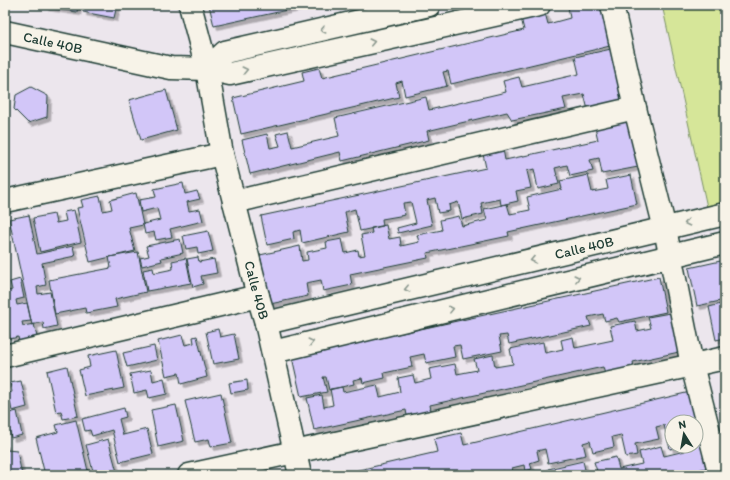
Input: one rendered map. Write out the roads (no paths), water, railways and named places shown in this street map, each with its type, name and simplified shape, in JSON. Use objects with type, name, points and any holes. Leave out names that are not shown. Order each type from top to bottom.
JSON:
[{"type":"street","points":[[190,5],[207,69]]},
{"type":"street","points":[[207,69],[225,52],[429,5]]},
{"type":"street","points":[[207,69],[230,74],[539,5]]},
{"type":"street","points":[[612,5],[635,108],[665,229],[692,365],[720,475]]},
{"type":"street","name":"Calle 40B","points":[[5,32],[171,68],[207,69],[222,154],[266,323],[725,214]]},
{"type":"street","points":[[234,202],[635,108]]},
{"type":"street","points":[[5,201],[222,154]]},
{"type":"street","name":"Calle 40B","points":[[273,352],[725,243]]},
{"type":"street","points":[[5,356],[258,296]]},
{"type":"street","points":[[266,323],[300,475]]},
{"type":"street","points":[[189,475],[725,358]]}]
